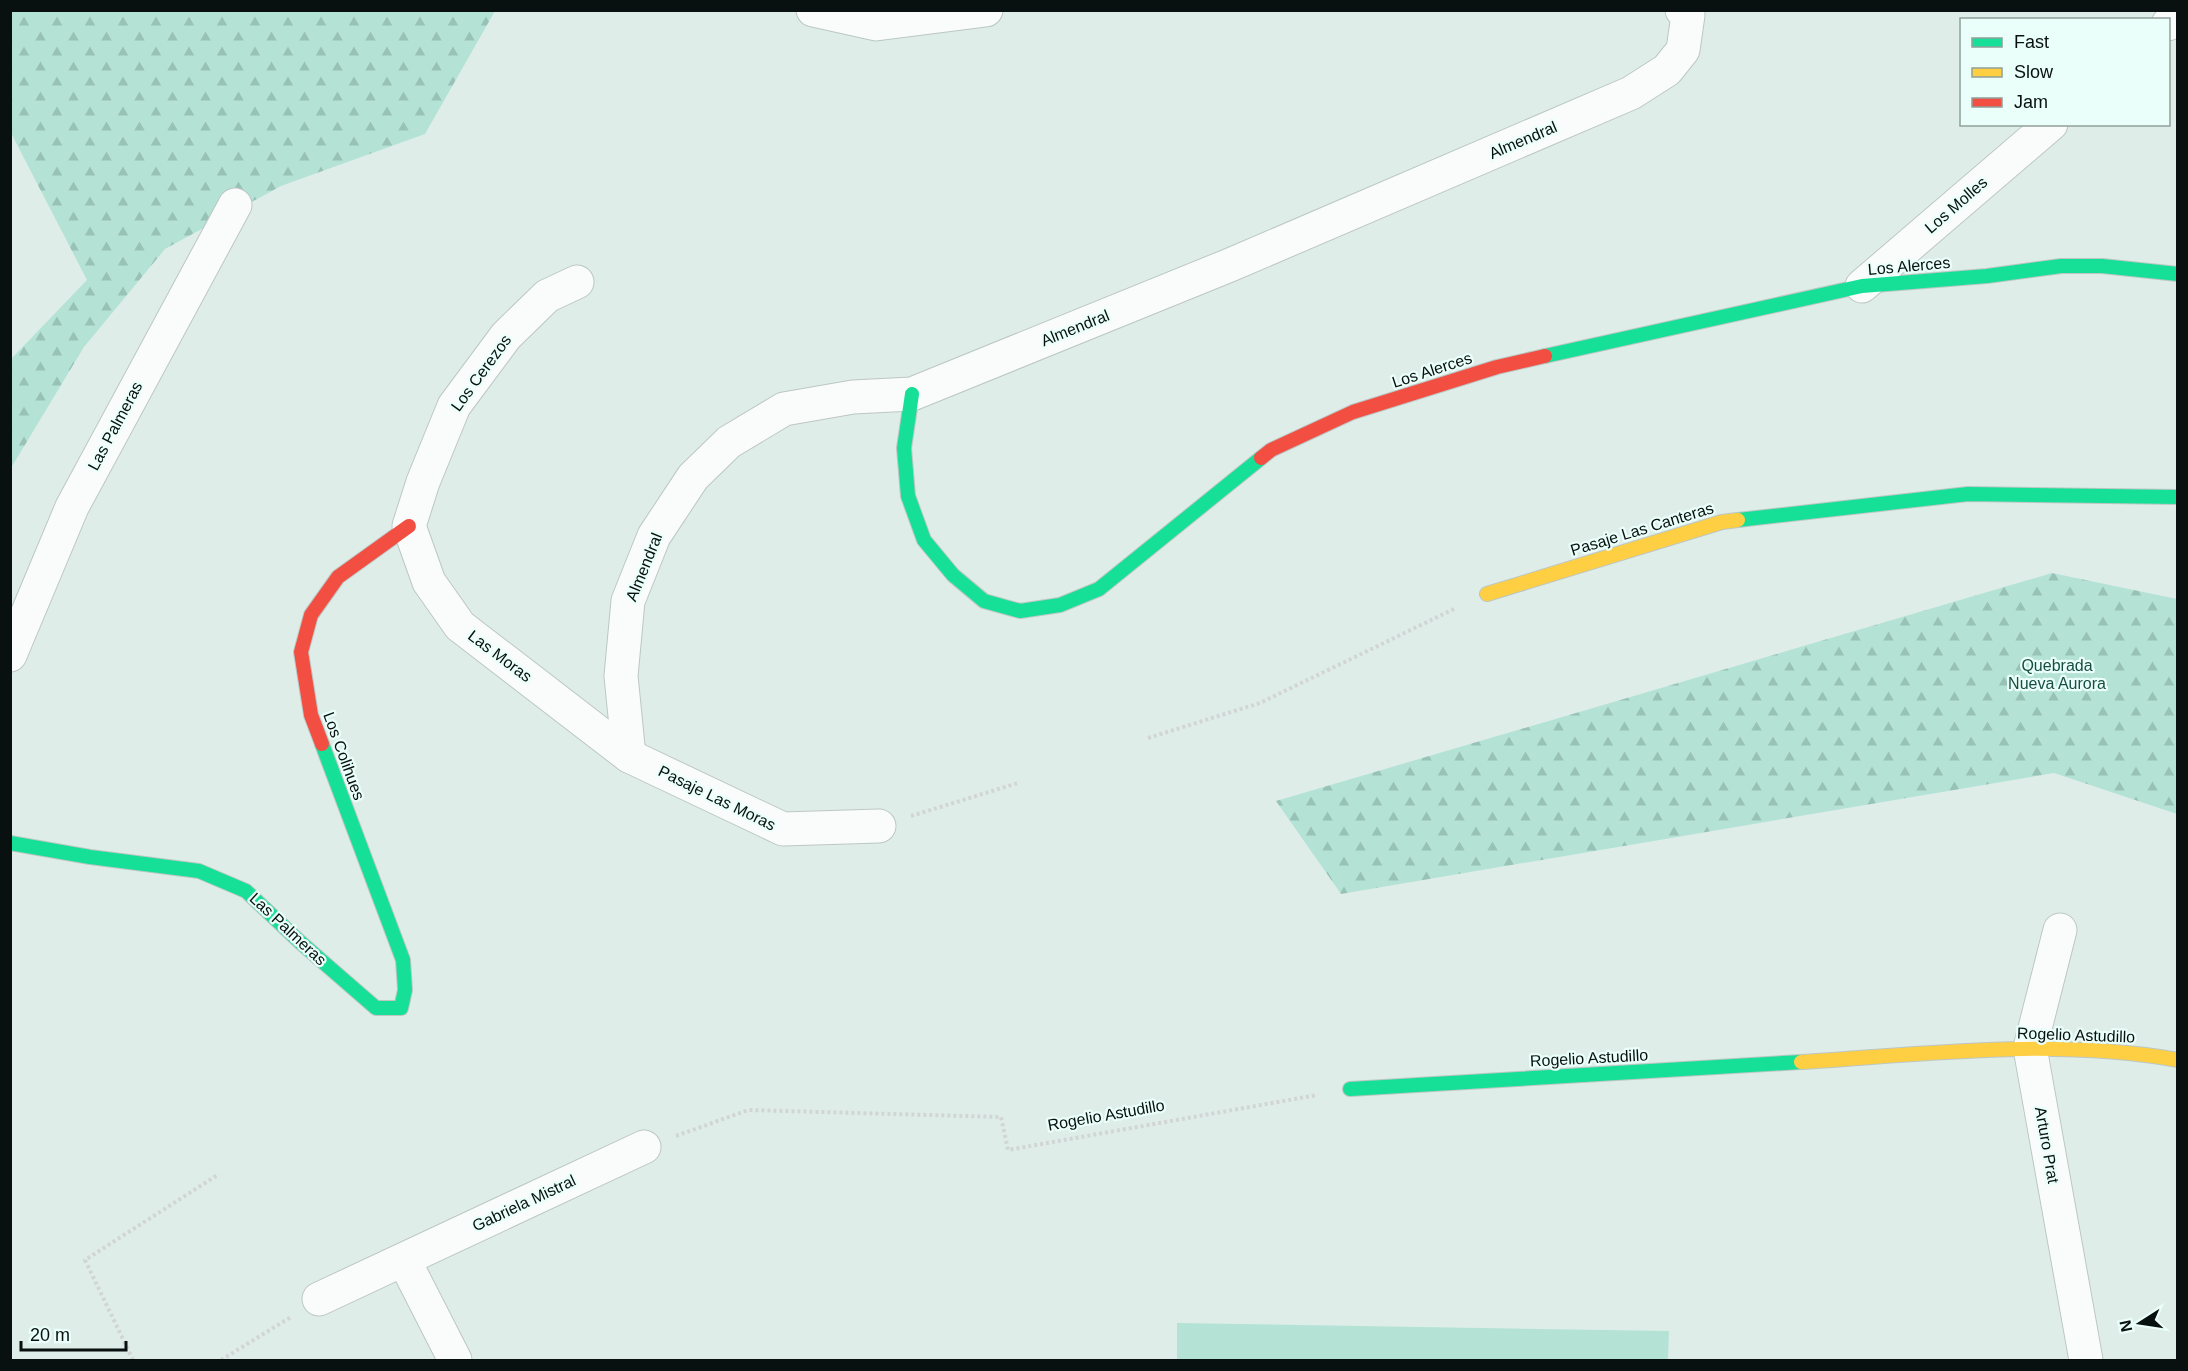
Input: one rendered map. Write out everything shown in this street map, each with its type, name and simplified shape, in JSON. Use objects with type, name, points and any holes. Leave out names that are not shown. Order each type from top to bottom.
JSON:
[{"type":"street","points":[[813,10],[876,24],[986,10]]},
{"type":"street","name":"Almendral","points":[[629,756],[621,676],[628,601],[654,536],[693,477],[729,442],[784,409],[853,397],[912,394],[1230,265],[1631,93],[1667,70],[1683,50],[1688,15],[1682,10]]},
{"type":"street","name":"Los Molles","points":[[1862,286],[2049,126]]},
{"type":"street","name":"Las Palmeras","points":[[10,654],[72,507],[235,205]]},
{"type":"street","name":"Los Alerces","points":[[912,394],[904,448],[908,496],[924,540],[953,575],[984,601],[1020,610],[1060,605],[1099,589],[1271,450],[1353,412],[1497,367],[1862,286],[1988,276],[2061,266],[2102,266],[2178,274]]},
{"type":"street","name":"Los Cerezos","points":[[409,526],[423,482],[454,406],[506,336],[547,296],[577,282]]},
{"type":"street","name":"Pasaje Las Canteras","points":[[1487,594],[1722,522],[1968,494],[2178,497]]},
{"type":"street","name":"Las Moras","points":[[409,526],[429,582],[460,626],[629,756]]},
{"type":"street","name":"Los Colihues","points":[[376,1008],[401,1008],[405,990],[403,960],[310,715],[301,652],[311,615],[338,577],[409,526]]},
{"type":"street","name":"Pasaje Las Moras","points":[[629,756],[783,830],[879,826]]},
{"type":"street","name":"Las Palmeras","points":[[10,843],[199,871],[246,891],[376,1008]]},
{"type":"street","name":"Arturo Prat","points":[[2060,930],[2030,1048],[2086,1360]]},
{"type":"street","name":"Rogelio Astudillo","points":[[1350,1089],[2030,1048],[2138,1053],[2178,1060]]},
{"type":"street","name":"Gabriela Mistral","points":[[320,1299],[644,1147]]},
{"type":"street","points":[[404,1260],[455,1360]]},
{"type":"path","points":[[1148,738],[1260,703],[1487,594]]},
{"type":"path","points":[[879,826],[1018,783]]},
{"type":"path","name":"Rogelio Astudillo","points":[[644,1147],[748,1110],[1001,1117],[1008,1150],[1350,1089]]},
{"type":"path","points":[[134,1360],[85,1260],[219,1174]]},
{"type":"path","points":[[220,1360],[320,1299]]},
{"type":"green space","points":[[11,11],[495,11],[425,134],[281,186],[165,249],[84,347],[11,468],[11,359],[87,280],[11,133]]},
{"type":"green space","name":"Quebrada Nueva Aurora","points":[[2052,573],[2177,599],[2177,814],[2054,773],[1341,894],[1276,801]]},
{"type":"green space","points":[[1177,1323],[1669,1331],[1668,1360],[1177,1360]]},
{"type":"traffic: fast","points":[[1545,356],[1862,286],[1987,276],[2061,266],[2102,266],[2178,274]]},
{"type":"traffic: fast","points":[[912,394],[904,448],[908,496],[924,540],[953,575],[984,601],[1020,611],[1060,605],[1099,589],[1261,458]]},
{"type":"traffic: fast","points":[[1738,520],[1968,494],[2178,497]]},
{"type":"traffic: fast","points":[[10,843],[90,857],[199,871],[246,891],[376,1008],[401,1008],[405,990],[403,960],[322,744]]},
{"type":"traffic: fast","points":[[1350,1089],[1801,1062]]},
{"type":"traffic: slow","points":[[1487,594],[1722,522],[1738,520]]},
{"type":"traffic: slow","points":[[1801,1062],[1943,1052],[2037,1049],[2131,1053],[2178,1060]]},
{"type":"traffic: jam","points":[[1261,458],[1271,450],[1353,412],[1497,367],[1545,356]]},
{"type":"traffic: jam","points":[[322,744],[311,715],[301,652],[311,615],[338,577],[409,526]]}]
